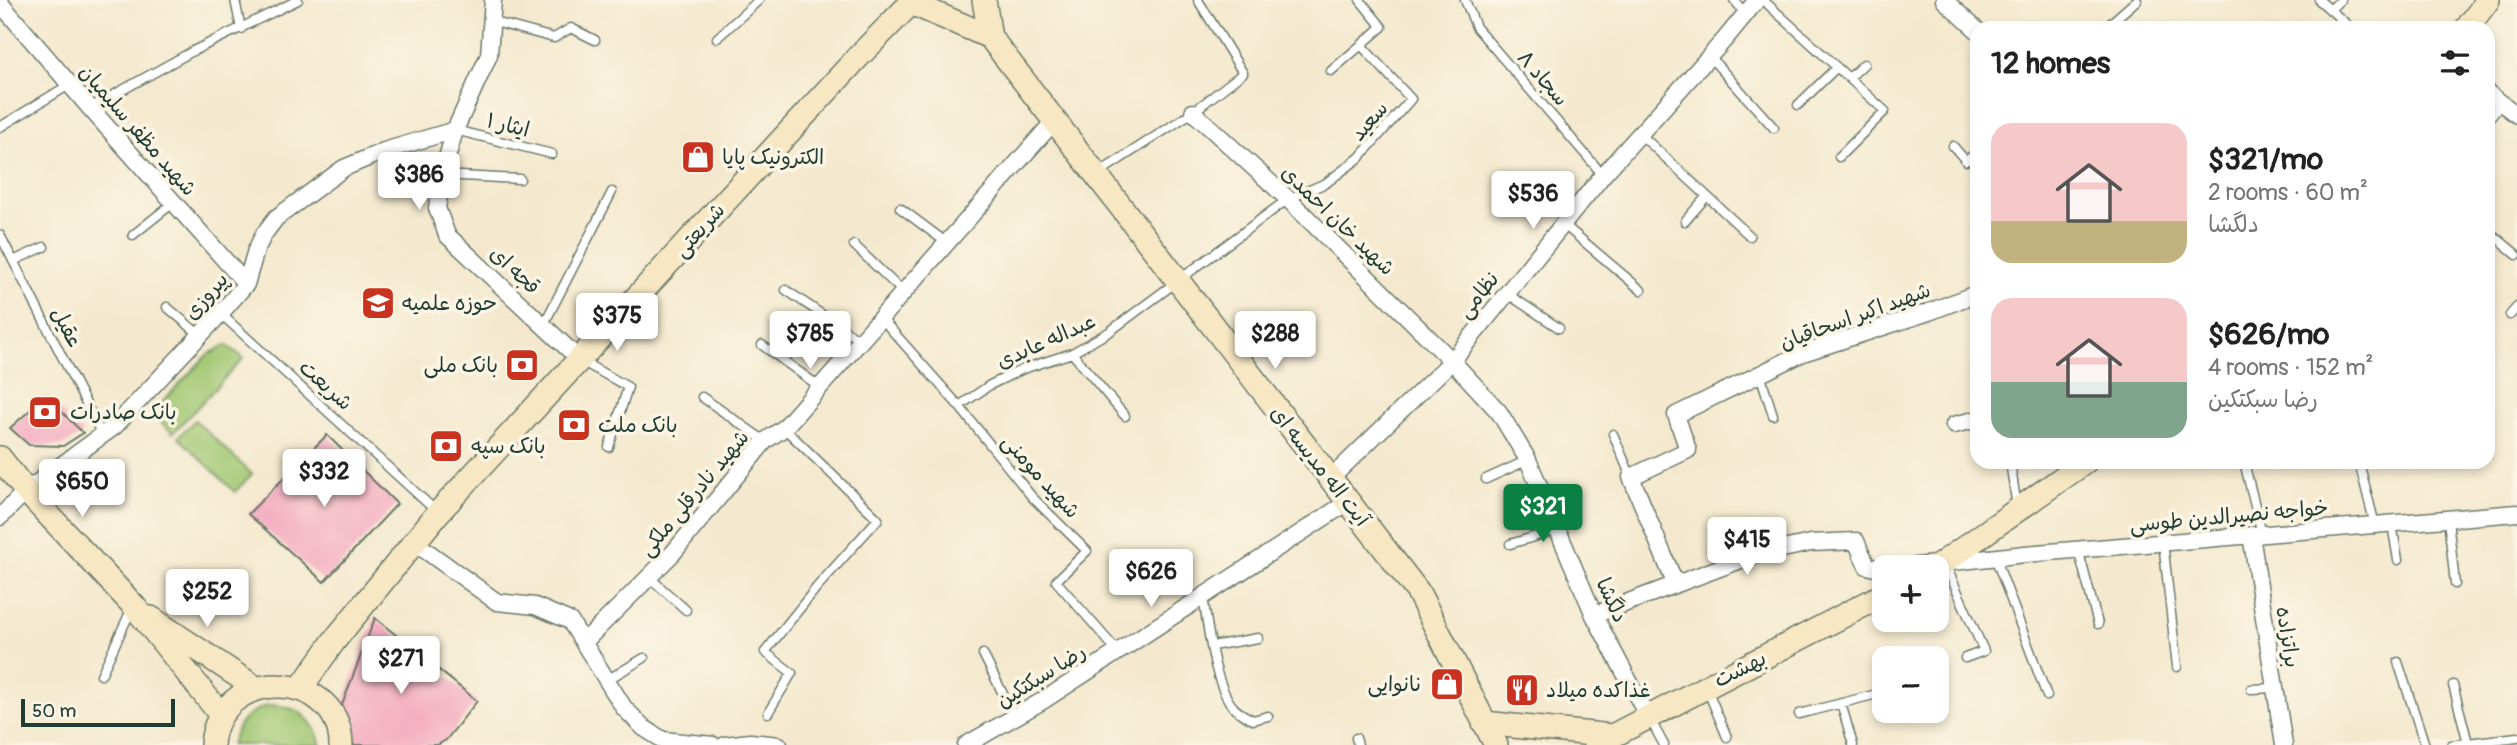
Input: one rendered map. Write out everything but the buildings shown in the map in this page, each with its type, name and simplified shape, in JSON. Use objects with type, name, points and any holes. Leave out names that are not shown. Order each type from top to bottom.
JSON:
[{"type":"street","name":"قجه ای","points":[[493,0],[489,55],[455,130],[442,175],[437,208],[447,235],[580,360]]},
{"type":"street","points":[[984,0],[990,37]]},
{"type":"street","name":"نظامی","points":[[1330,479],[1452,361],[1603,175],[1710,57],[1757,0]]},
{"type":"street","points":[[1944,0],[1970,24]]},
{"type":"street","points":[[2472,21],[2488,0]]},
{"type":"street","points":[[913,1],[990,37]]},
{"type":"street","name":"شریعتی","points":[[300,689],[334,641],[438,513],[859,56],[913,1]]},
{"type":"street","name":"شهید مظفر سلیمیان","points":[[0,3],[246,284]]},
{"type":"street","name":"آیت اله مدیسه ای","points":[[990,37],[1418,592],[1496,745]]},
{"type":"street","name":"شهید خان احمدی","points":[[1193,112],[1288,199],[1452,361]]},
{"type":"street","name":"شهید نادرقلی ملکی","points":[[584,641],[685,539],[765,440],[784,428],[1055,120]]},
{"type":"street","name":"پیروزی","points":[[0,517],[26,491],[115,426],[220,314],[246,284],[256,250],[276,218],[344,168],[384,151],[455,130]]},
{"type":"street","name":"شهید اکبر اسحاقیان","points":[[1631,477],[1688,450],[1676,415],[1803,353],[1970,296]]},
{"type":"street","name":"دلگشا","points":[[1452,361],[1499,412],[1528,460],[1594,614],[1648,717]]},
{"type":"street","points":[[1954,425],[1970,421]]},
{"type":"street","points":[[0,458],[26,491],[134,606],[221,715]]},
{"type":"street","points":[[1949,559],[2075,469]]},
{"type":"street","points":[[1631,477],[1675,583]]},
{"type":"street","name":"رضا سبکتکین","points":[[971,744],[1348,502]]},
{"type":"street","name":"خواجه نصیرالدین طوسی","points":[[1949,564],[2078,549],[2517,513]]},
{"type":"street","name":"براتزاده","points":[[2256,535],[2284,745]]},
{"type":"street","points":[[1594,614],[1754,555],[1811,543],[1856,541],[1867,566],[1872,567]]},
{"type":"street","points":[[414,542],[497,602],[535,606],[570,621],[624,708],[644,728],[663,740],[713,745]]},
{"type":"street","name":"بهشت","points":[[1605,742],[1872,601]]},
{"type":"street","points":[[134,606],[256,688]]},
{"type":"street","points":[[212,745],[221,715],[242,694],[256,688],[278,685],[300,689],[319,700],[333,718],[341,745]]},
{"type":"street","points":[[1485,723],[1605,742]]},
{"type":"street","points":[[725,745],[750,742],[779,745]]},
{"type":"lane","points":[[235,0],[241,29]]},
{"type":"lane","points":[[90,108],[193,51],[298,0]]},
{"type":"lane","points":[[717,38],[759,0]]},
{"type":"lane","points":[[1097,174],[1193,112],[1243,73],[1198,0]]},
{"type":"lane","points":[[1331,71],[1382,27],[1360,0]]},
{"type":"lane","name":"سجاد ۸","points":[[1465,0],[1476,27],[1603,175]]},
{"type":"lane","points":[[1734,0],[1746,14]]},
{"type":"lane","points":[[1763,0],[1885,111],[1839,157]]},
{"type":"lane","points":[[2113,21],[2137,0]]},
{"type":"lane","points":[[2319,0],[2343,21]]},
{"type":"lane","points":[[2330,10],[2340,0]]},
{"type":"lane","points":[[491,21],[554,38],[571,28],[595,40]]},
{"type":"lane","name":"سعید","points":[[1288,199],[1326,183],[1359,158],[1411,99],[1361,45]]},
{"type":"lane","points":[[1710,57],[1774,128]]},
{"type":"lane","points":[[1849,78],[1864,64]]},
{"type":"lane","points":[[1798,105],[1837,67]]},
{"type":"lane","points":[[0,127],[69,85]]},
{"type":"lane","name":"ایثار ۱","points":[[455,130],[552,154]]},
{"type":"lane","points":[[1640,134],[1750,236]]},
{"type":"lane","points":[[1953,146],[1966,160],[1970,157]]},
{"type":"lane","points":[[442,175],[520,179]]},
{"type":"lane","points":[[543,326],[612,192]]},
{"type":"lane","points":[[1685,221],[1707,196]]},
{"type":"lane","name":"عبداله عابدی","points":[[958,406],[990,385],[1023,369],[1072,353],[1110,332],[1288,199]]},
{"type":"lane","points":[[133,235],[173,203]]},
{"type":"lane","points":[[900,208],[947,243]]},
{"type":"lane","points":[[1563,224],[1641,290]]},
{"type":"lane","name":"عقیل","points":[[0,235],[102,435]]},
{"type":"lane","points":[[2495,236],[2517,255]]},
{"type":"lane","points":[[855,245],[903,292]]},
{"type":"lane","points":[[13,261],[44,247]]},
{"type":"lane","points":[[786,289],[861,341]]},
{"type":"lane","points":[[1506,293],[1559,328]]},
{"type":"lane","points":[[167,307],[200,335]]},
{"type":"lane","points":[[2511,315],[2517,307]]},
{"type":"lane","name":"شریعت","points":[[220,314],[438,513]]},
{"type":"lane","name":"شهید مومنی","points":[[881,318],[958,406],[1032,497],[1087,551],[1056,581],[1118,652]]},
{"type":"lane","points":[[762,345],[820,387]]},
{"type":"lane","points":[[1072,353],[1125,416]]},
{"type":"lane","points":[[580,360],[628,387],[609,447]]},
{"type":"lane","points":[[1760,374],[1773,415]]},
{"type":"lane","points":[[702,397],[765,440]]},
{"type":"lane","points":[[768,713],[792,673],[765,652],[817,587],[877,520],[784,428]]},
{"type":"lane","points":[[1613,434],[1631,477]]},
{"type":"lane","points":[[1486,479],[1528,460]]},
{"type":"lane","points":[[2011,469],[2018,510]]},
{"type":"lane","points":[[2245,469],[2256,535]]},
{"type":"lane","points":[[2362,469],[2398,560]]},
{"type":"lane","points":[[2448,519],[2455,583]]},
{"type":"lane","points":[[1510,544],[1557,530]]},
{"type":"lane","points":[[2163,542],[2177,667]]},
{"type":"lane","points":[[2078,549],[2098,624]]},
{"type":"lane","points":[[1995,557],[2047,696]]},
{"type":"lane","points":[[649,578],[686,610]]},
{"type":"lane","points":[[1949,581],[1984,652],[1965,658]]},
{"type":"lane","points":[[1202,597],[1225,691],[1235,709],[1253,720],[1268,716]]},
{"type":"lane","points":[[101,675],[134,606]]},
{"type":"lane","points":[[1212,646],[1258,638]]},
{"type":"lane","points":[[983,653],[1015,718]]},
{"type":"lane","points":[[607,680],[644,658]]},
{"type":"lane","points":[[2398,662],[2425,745]]},
{"type":"lane","points":[[2453,685],[2468,743]]},
{"type":"lane","points":[[1706,687],[1727,737]]},
{"type":"lane","points":[[2251,689],[2275,688]]},
{"type":"lane","points":[[1798,714],[1872,695]]},
{"type":"lane","points":[[1841,703],[1853,745]]},
{"type":"lane","points":[[1648,717],[1664,745]]},
{"type":"lane","points":[[2451,745],[2517,737]]},
{"type":"green space","points":[[226,345],[244,358],[173,433],[151,414],[207,355]]},
{"type":"green space","points":[[195,420],[252,474],[235,492],[178,437]]},
{"type":"green space","points":[[269,705],[288,707],[303,715],[314,727],[321,745],[231,745],[244,719]]},
{"type":"place","name":"الکترونیک پایا","points":[[698,157]]},
{"type":"place","name":"حوزه علمیه","points":[[378,303]]},
{"type":"place","name":"بانک ملی","points":[[522,365]]},
{"type":"place","name":"بانک صادرات","points":[[45,412]]},
{"type":"place","name":"بانک ملت","points":[[574,425]]},
{"type":"place","name":"بانک سپه","points":[[446,446]]},
{"type":"place","name":"نانوایی","points":[[1447,684]]},
{"type":"place","name":"غذاکده میلاد","points":[[1522,690]]}]
